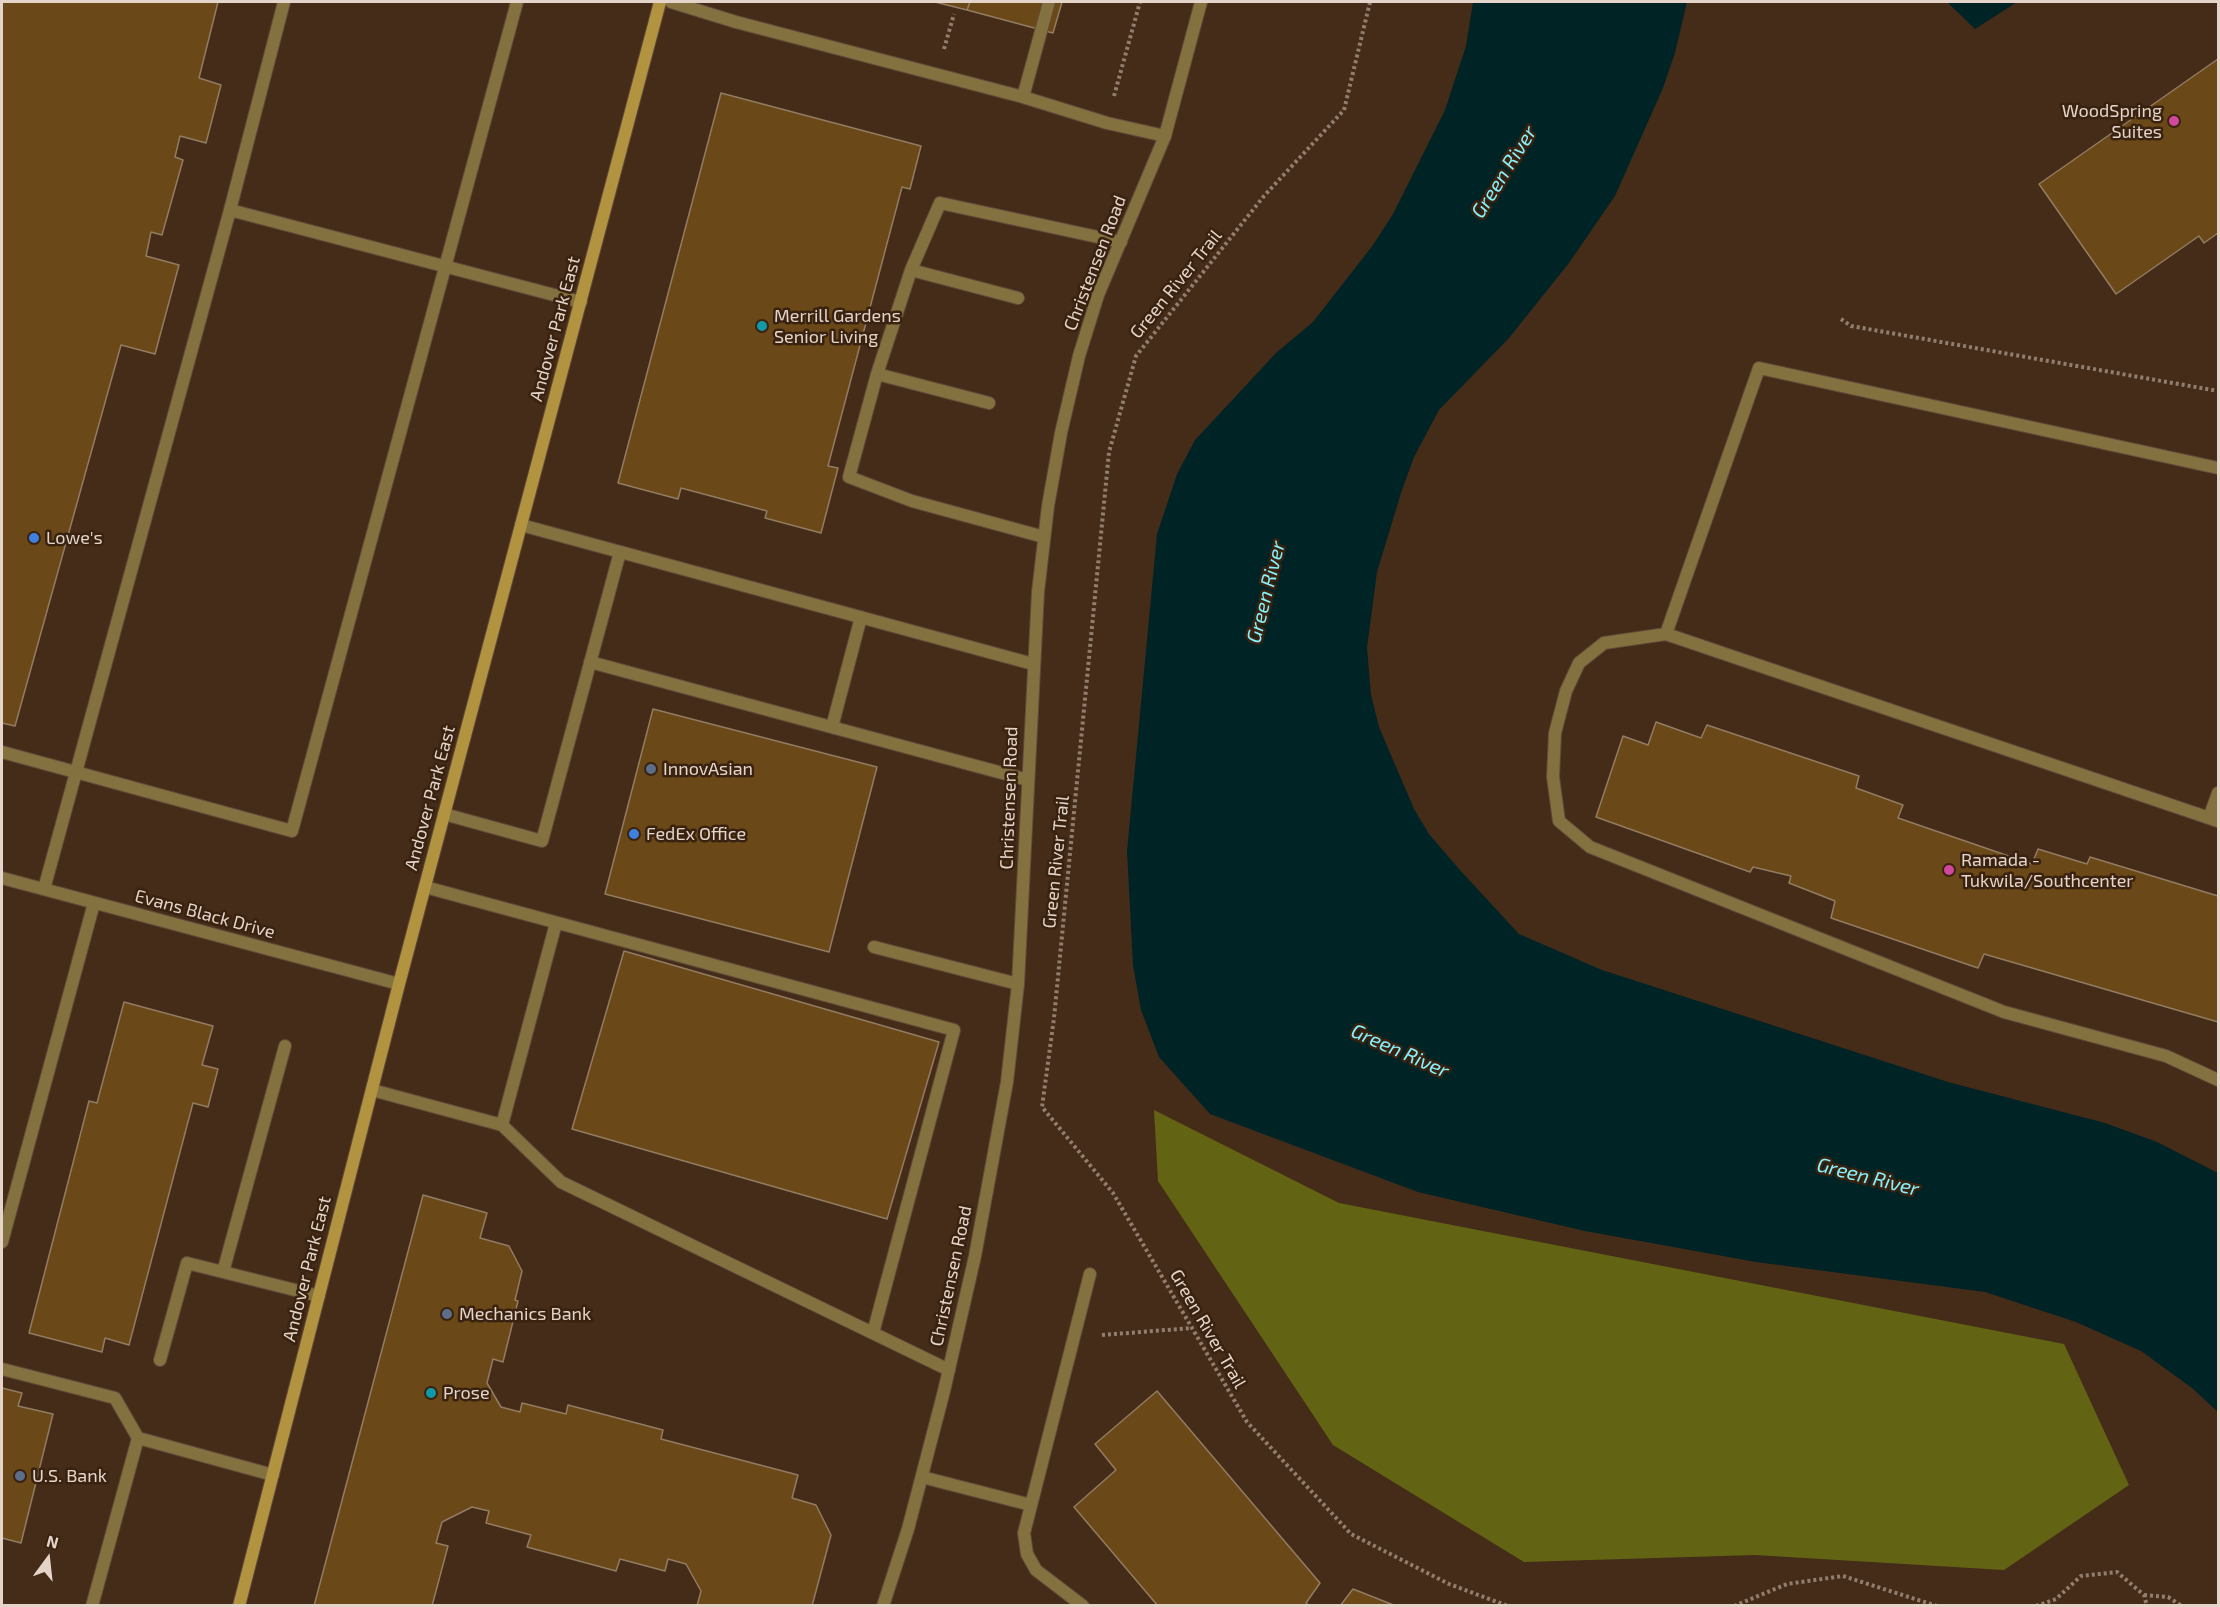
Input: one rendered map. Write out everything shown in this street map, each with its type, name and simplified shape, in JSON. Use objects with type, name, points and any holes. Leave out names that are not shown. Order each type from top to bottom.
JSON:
[{"type":"street","points":[[44,889],[230,210],[284,2]]},
{"type":"street","points":[[2,752],[292,831],[517,2]]},
{"type":"street","name":"Andover Park East","points":[[239,1605],[399,984],[660,2]]},
{"type":"street","points":[[670,2],[736,22],[1023,97],[1107,123],[1165,136]]},
{"type":"street","points":[[1023,97],[1049,2]]},
{"type":"street","name":"Christensen Road","points":[[883,1605],[908,1529],[949,1370],[975,1256],[1007,1082],[1018,984],[1033,664],[1044,537],[1061,433],[1079,356],[1098,295],[1165,136],[1201,2]]},
{"type":"street","points":[[1044,537],[912,501],[849,477],[911,270],[940,203],[1121,242]]},
{"type":"street","points":[[230,210],[580,302]]},
{"type":"street","points":[[911,270],[1018,298]]},
{"type":"street","points":[[1666,634],[1759,368],[2218,468]]},
{"type":"street","points":[[878,374],[989,403]]},
{"type":"street","points":[[521,525],[1033,664]]},
{"type":"street","points":[[444,814],[542,841],[620,552]]},
{"type":"street","points":[[832,728],[861,617]]},
{"type":"street","points":[[2218,793],[2214,820],[1666,634],[1604,643],[1579,663],[1566,691],[1555,733],[1553,777],[1559,821],[1590,848],[2004,1012],[2166,1056],[2218,1080]]},
{"type":"street","points":[[590,662],[1028,780]]},
{"type":"street","name":"Evans Black Drive","points":[[2,878],[399,984]]},
{"type":"street","points":[[425,887],[954,1030],[873,1333]]},
{"type":"street","points":[[2,1242],[94,903]]},
{"type":"street","points":[[502,1125],[556,923]]},
{"type":"street","points":[[874,947],[1018,984]]},
{"type":"street","points":[[223,1272],[285,1046]]},
{"type":"street","points":[[372,1090],[502,1125],[561,1182],[949,1370]]},
{"type":"street","points":[[160,1360],[187,1263],[319,1296]]},
{"type":"street","points":[[1083,1605],[1036,1570],[1027,1554],[1024,1533],[1090,1274]]},
{"type":"street","points":[[2,1369],[115,1398],[138,1438],[273,1475]]},
{"type":"street","points":[[93,1605],[138,1438]]},
{"type":"street","points":[[922,1477],[1031,1505]]},
{"type":"path","points":[[1107,123],[1140,2]]},
{"type":"path","name":"Green River Trail","points":[[1370,2],[1344,110],[1264,196],[1136,356],[1109,452],[1054,1018],[1042,1107],[1113,1194],[1247,1422],[1351,1534],[1449,1584],[1508,1605]]},
{"type":"path","points":[[943,52],[954,14]]},
{"type":"path","points":[[1841,319],[1851,326],[2218,391]]},
{"type":"path","points":[[1074,1337],[1192,1328]]},
{"type":"path","points":[[2036,1605],[2056,1599],[2081,1576],[2117,1572],[2144,1595],[2147,1605]]},
{"type":"path","points":[[1734,1605],[1787,1584],[1843,1576],[1937,1605]]},
{"type":"path","points":[[2144,1595],[2168,1597],[2182,1605]]},
{"type":"shaded area","points":[[1154,1110],[1339,1203],[2064,1344],[2129,1485],[2004,1570],[1755,1555],[1524,1562],[1333,1445],[1158,1181]]},
{"type":"water","name":"Green River","points":[[1473,2],[1687,2],[1675,53],[1663,88],[1615,196],[1569,263],[1509,338],[1439,410],[1414,457],[1401,493],[1377,572],[1367,648],[1371,695],[1379,727],[1414,809],[1429,834],[1519,934],[1602,970],[1948,1082],[2105,1123],[2157,1142],[2218,1173],[2218,1412],[2192,1388],[2141,1351],[2076,1322],[1985,1292],[1756,1262],[1585,1231],[1418,1192],[1210,1114],[1159,1057],[1141,1010],[1133,965],[1127,851],[1157,534],[1177,474],[1195,440],[1276,353],[1313,322],[1373,245],[1393,214],[1445,110],[1466,46]]},
{"type":"water","points":[[1947,2],[2017,2],[1975,29]]},
{"type":"building","name":"Lowe's","points":[[2,2],[218,2],[199,78],[221,85],[206,143],[180,136],[175,157],[183,160],[162,235],[151,232],[146,256],[179,265],[155,354],[121,345],[15,726],[2,723]]},
{"type":"building","points":[[935,2],[970,2],[967,10]]},
{"type":"building","points":[[970,2],[1062,2],[1053,33],[967,10]]},
{"type":"building","name":"WoodSpring Suites","points":[[2218,59],[2218,233],[2204,243],[2199,236],[2116,294],[2039,184]]},
{"type":"building","name":"Merrill Gardens Senior Living","points":[[721,93],[921,146],[910,189],[902,187],[828,466],[838,468],[821,533],[765,518],[767,511],[681,488],[678,499],[618,483]]},
{"type":"building","points":[[653,709],[877,767],[829,952],[605,894]]},
{"type":"building","name":"Ramada - Tukwila/Southcenter","points":[[1656,722],[1701,738],[1707,725],[1859,776],[1856,788],[1903,805],[1898,818],[2032,864],[2038,849],[2087,864],[2090,857],[2218,896],[2218,1022],[1984,954],[1978,968],[1831,918],[1835,901],[1789,883],[1791,876],[1753,867],[1750,872],[1596,817],[1623,736],[1648,745]]},
{"type":"building","points":[[624,951],[939,1042],[887,1219],[572,1129]]},
{"type":"building","points":[[124,1002],[213,1026],[202,1065],[218,1069],[208,1107],[193,1103],[129,1345],[105,1338],[102,1352],[29,1333],[89,1101],[97,1103]]},
{"type":"building","name":"Prose","points":[[423,1195],[487,1213],[480,1238],[509,1246],[522,1271],[515,1300],[518,1301],[503,1362],[493,1359],[487,1383],[501,1407],[520,1412],[522,1403],[566,1414],[568,1405],[663,1430],[661,1439],[798,1475],[792,1498],[816,1505],[831,1535],[812,1606],[697,1606],[701,1591],[686,1564],[668,1559],[665,1571],[620,1559],[616,1571],[527,1547],[531,1535],[486,1523],[489,1511],[472,1507],[442,1522],[436,1543],[448,1546],[432,1606],[314,1606]]},
{"type":"building","name":"U.S. Bank","points":[[2,1388],[22,1393],[18,1406],[53,1414],[21,1543],[2,1538]]},
{"type":"building","points":[[1157,1391],[1320,1583],[1306,1603],[1310,1606],[1158,1606],[1074,1507],[1116,1470],[1095,1444]]},
{"type":"building","points":[[1353,1589],[1396,1606],[1340,1606]]},
{"type":"place","name":"WoodSpring Suites","points":[[2174,121]]},
{"type":"place","name":"Merrill Gardens Senior Living","points":[[762,326]]},
{"type":"place","name":"Lowe's","points":[[34,538]]},
{"type":"place","name":"InnovAsian","points":[[651,769]]},
{"type":"place","name":"FedEx Office","points":[[634,834]]},
{"type":"place","name":"Ramada - Tukwila/Southcenter","points":[[1949,870]]},
{"type":"place","name":"Mechanics Bank","points":[[447,1314]]},
{"type":"place","name":"Prose","points":[[431,1393]]},
{"type":"place","name":"U.S. Bank","points":[[20,1476]]}]
